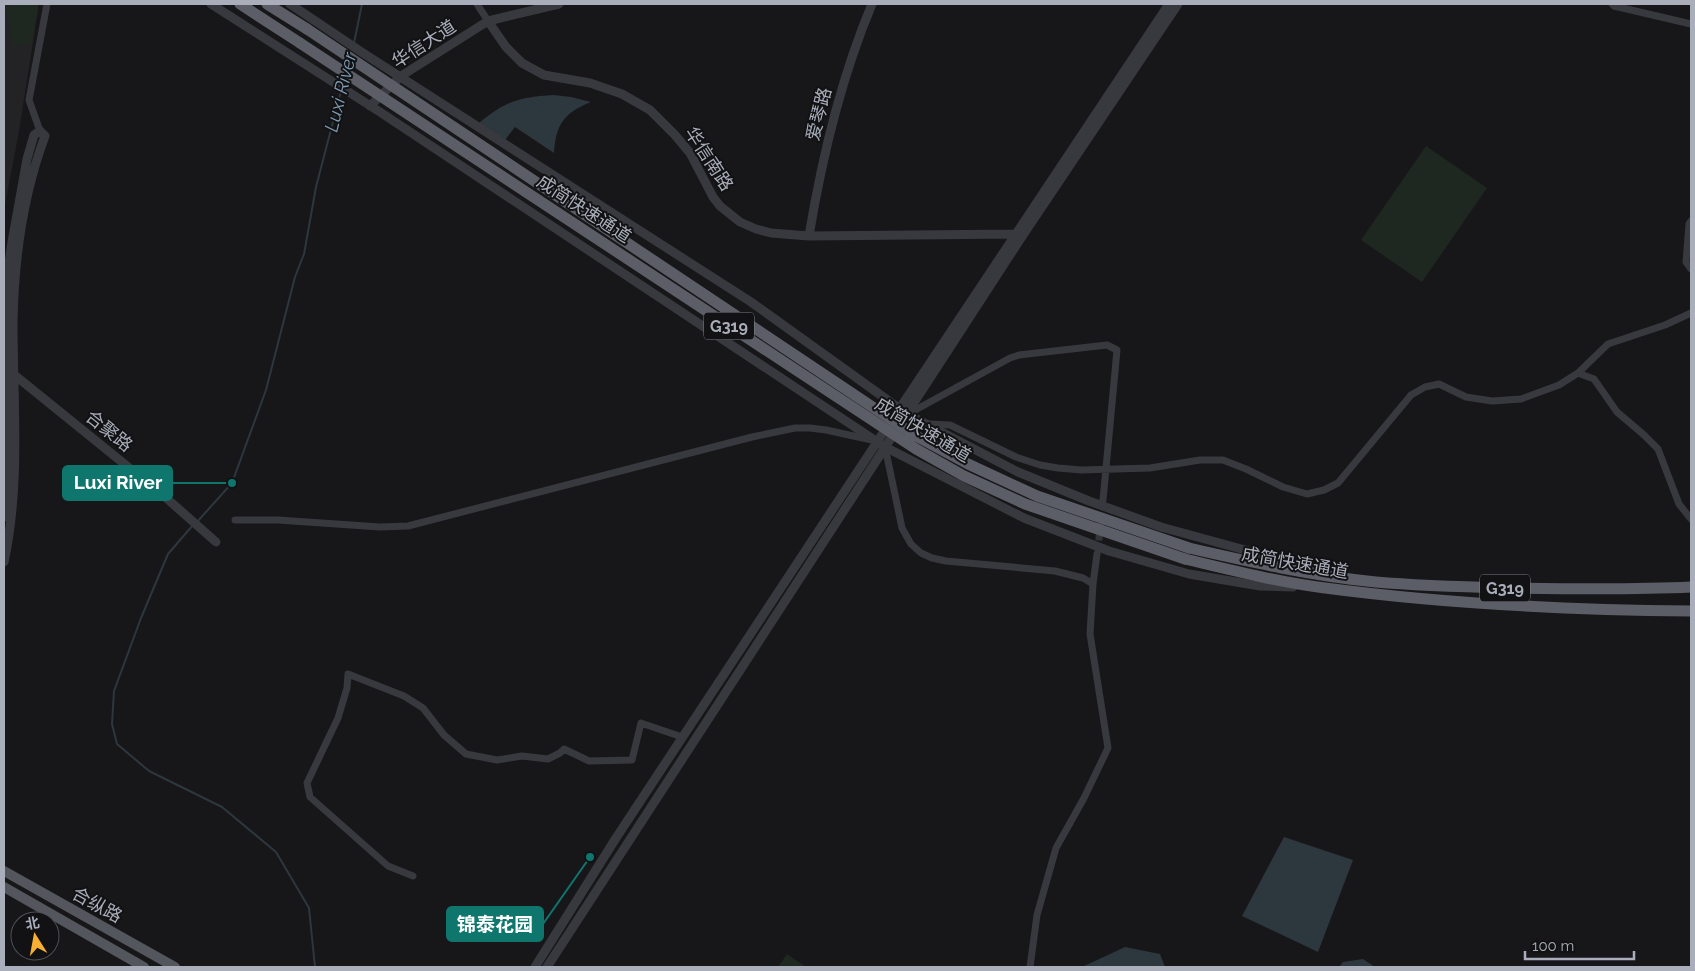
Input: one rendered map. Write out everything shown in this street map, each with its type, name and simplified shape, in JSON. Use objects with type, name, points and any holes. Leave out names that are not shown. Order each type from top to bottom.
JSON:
[{"type":"highway","name":"成简快速通道","points":[[240,4],[916,449],[964,476],[1025,504],[1185,560],[1262,578],[1325,588],[1462,586],[1635,589],[1691,587]]},
{"type":"highway","name":"成简快速通道","points":[[267,4],[307,28],[916,436],[968,464],[1037,496],[1189,548],[1276,567],[1347,578],[1374,587],[1505,606],[1691,611]]},
{"type":"main road","name":"合纵路","points":[[4,871],[175,967]]},
{"type":"main road","name":"合纵路","points":[[4,887],[144,967]]},
{"type":"street","points":[[4,517],[8,416],[6,309],[12,242],[27,159],[34,135],[40,131],[29,100],[46,4]]},
{"type":"street","points":[[211,4],[353,94],[881,444],[1024,518],[1109,551],[1189,574],[1260,586],[1325,588]]},
{"type":"street","points":[[290,4],[363,54],[401,76],[750,302],[903,412],[1018,472],[1089,501],[1161,527],[1347,578]]},
{"type":"street","points":[[477,4],[488,21]]},
{"type":"street","name":"华信大道","points":[[370,106],[401,76],[488,21],[559,4]]},
{"type":"street","name":"爱琴路","points":[[809,236],[828,143],[844,79],[872,4]]},
{"type":"street","points":[[535,967],[682,737],[903,412],[1169,4]]},
{"type":"street","points":[[1019,236],[1178,4]]},
{"type":"street","points":[[1612,4],[1691,24]]},
{"type":"street","name":"华信南路","points":[[488,21],[506,47],[522,63],[544,75],[590,83],[622,94],[650,110],[690,153],[713,197],[720,206],[740,222],[771,233],[809,236],[1019,236]]},
{"type":"street","points":[[1691,221],[1686,262],[1691,269]]},
{"type":"street","points":[[926,424],[950,425],[1016,457],[1040,465],[1074,470],[1105,470],[1150,468],[1200,460],[1223,460],[1283,487],[1307,494],[1324,490],[1338,483],[1411,395],[1425,387],[1439,384],[1466,397],[1492,401],[1521,400],[1559,385],[1578,373],[1608,344],[1665,325],[1691,313]]},
{"type":"street","points":[[903,412],[1014,356],[1033,352],[1107,345],[1115,347],[1117,350],[1103,500]]},
{"type":"street","points":[[4,562],[11,519],[15,472],[8,370]]},
{"type":"street","name":"合聚路","points":[[8,370],[164,496],[216,542]]},
{"type":"street","points":[[1578,373],[1594,379],[1617,412],[1658,449],[1679,504],[1691,520]]},
{"type":"street","points":[[236,520],[278,520],[380,527],[408,526],[752,437],[795,428],[826,430],[881,444]]},
{"type":"street","points":[[881,444],[902,528],[911,544],[921,553],[946,561],[1055,571],[1083,578],[1093,584]]},
{"type":"street","points":[[546,967],[881,444]]},
{"type":"street","points":[[1030,967],[1037,915],[1056,848],[1084,798],[1108,748],[1090,634],[1093,584],[1098,554]]},
{"type":"street","points":[[413,876],[388,866],[310,797],[307,783],[338,718],[348,674],[404,696],[423,708],[444,735],[466,754],[497,760],[522,756],[548,759],[560,754],[564,749],[589,762],[632,760],[641,723],[682,737]]},
{"type":"shaded area","points":[[4,4],[39,4],[18,137],[4,210]]},
{"type":"shaded area","points":[[5,4],[38,4],[32,42],[13,46]]},
{"type":"shaded area","points":[[554,95],[591,102],[568,115],[563,121],[557,134],[554,153],[515,127],[505,140],[479,123],[514,101]]},
{"type":"shaded area","points":[[1426,146],[1487,188],[1422,282],[1361,240]]},
{"type":"shaded area","points":[[1284,837],[1353,860],[1318,952],[1242,916]]},
{"type":"shaded area","points":[[1125,947],[1160,954],[1165,967],[1082,967]]},
{"type":"shaded area","points":[[787,954],[806,967],[778,967]]},
{"type":"shaded area","points":[[1363,959],[1375,967],[1339,967],[1343,962]]},
{"type":"waterway","name":"Luxi River","points":[[354,43],[362,4]]},
{"type":"waterway","name":"Luxi River","points":[[197,522],[232,483],[266,390],[295,277],[304,254],[316,187],[341,91]]},
{"type":"waterway","name":"Luxi River","points":[[193,525],[168,554],[141,618],[114,691],[112,724],[117,744],[149,771],[222,807],[276,852],[309,908],[315,967]]},
{"type":"tunnel","points":[[1098,551],[1102,502]]},
{"type":"place","name":"Luxi River","points":[[232,483]]},
{"type":"place","name":"锦泰花园","points":[[590,857]]}]
